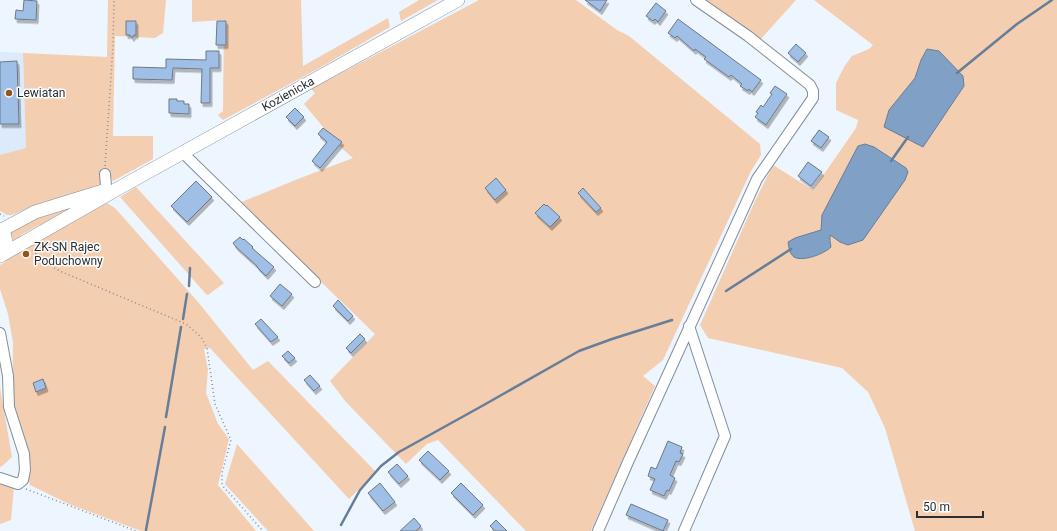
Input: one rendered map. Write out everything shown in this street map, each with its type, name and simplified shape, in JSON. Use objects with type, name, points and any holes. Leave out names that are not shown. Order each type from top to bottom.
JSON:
[{"type":"main road","name":"Kozienicka","points":[[2,239],[28,241],[112,191],[458,0]]},
{"type":"main road","name":"Kozienicka","points":[[2,239],[36,212],[112,191]]},
{"type":"street","points":[[598,531],[757,179],[813,98],[813,91],[810,86],[748,36],[696,0]]},
{"type":"street","points":[[183,153],[315,282]]},
{"type":"street","points":[[105,174],[112,191]]},
{"type":"street","points":[[684,531],[725,436],[690,326]]},
{"type":"street","points":[[0,333],[8,376],[9,407],[24,454],[25,470],[23,480],[18,484],[0,478]]},
{"type":"path","points":[[105,174],[113,46],[114,0]]},
{"type":"path","points":[[28,241],[36,254],[49,266],[186,324],[201,338],[207,348],[215,404],[231,440],[222,473],[222,485],[263,531]]},
{"type":"path","points":[[18,484],[30,491],[136,531]]},
{"type":"shaded area","points":[[108,0],[166,0],[163,33],[155,38],[115,36],[113,136],[153,136],[153,159],[113,181],[109,175],[102,173],[100,186],[33,206],[12,215],[7,215],[0,211],[0,155],[26,148],[23,53],[107,57]]},
{"type":"shaded area","points":[[192,0],[301,0],[303,66],[388,18],[390,27],[323,66],[223,120],[218,115],[223,111],[224,20],[192,22]]},
{"type":"shaded area","points":[[419,0],[438,0],[401,21],[399,12]]},
{"type":"shaded area","points":[[479,0],[576,0],[617,30],[629,36],[760,144],[761,155],[751,171],[663,360],[643,376],[655,386],[591,531],[526,531],[438,440],[427,444],[406,464],[346,402],[330,381],[375,334],[239,203],[353,158],[338,145],[304,104],[315,93],[311,89]]},
{"type":"shaded area","points":[[704,0],[796,0],[760,40]]},
{"type":"shaded area","points":[[814,0],[1057,0],[1057,531],[915,531],[885,428],[868,392],[842,368],[708,338],[700,325],[755,201],[773,165],[813,190],[856,128],[858,120],[836,110],[836,83],[844,67],[852,56],[869,49],[873,45]],"holes":[[[927,49],[952,66],[963,76],[904,92],[915,78],[921,60]]]},
{"type":"shaded area","points":[[0,52],[23,53],[26,149],[0,155]]},
{"type":"shaded area","points":[[136,187],[224,283],[208,295],[206,294],[120,197]]},
{"type":"shaded area","points":[[105,202],[115,208],[198,302],[253,370],[268,361],[376,472],[349,499],[210,348],[204,349],[208,370],[206,393],[218,424],[229,439],[218,485],[256,531],[141,531],[69,504],[30,485],[12,404],[13,343],[8,314],[0,289],[0,265],[6,261],[6,258]]},
{"type":"shaded area","points":[[69,208],[45,226],[39,225],[21,235],[19,241],[14,244],[10,232],[40,215]]},
{"type":"shaded area","points":[[0,388],[12,457],[1,467],[0,466]]},
{"type":"shaded area","points":[[237,444],[314,531],[268,531],[225,484]]},
{"type":"shaded area","points":[[0,483],[14,487],[11,520],[0,524]]},
{"type":"water","points":[[927,49],[939,51],[963,76],[964,86],[923,147],[884,127],[889,110],[915,78],[921,60]]},
{"type":"water","points":[[865,144],[874,147],[906,168],[908,172],[905,180],[863,240],[848,245],[840,242],[830,235],[831,247],[828,250],[819,255],[808,258],[803,259],[794,257],[790,252],[788,242],[795,238],[821,230],[822,215],[858,146]]},
{"type":"building","points":[[24,0],[37,1],[36,20],[15,19],[16,10],[23,11]]},
{"type":"building","points":[[585,0],[607,0],[600,11]]},
{"type":"building","points":[[656,3],[666,11],[658,22],[655,19],[653,21],[646,16]]},
{"type":"building","points":[[678,19],[761,80],[752,92],[749,89],[748,91],[740,86],[742,84],[731,75],[729,77],[704,59],[706,57],[695,49],[694,51],[677,36],[675,38],[668,33]]},
{"type":"building","points":[[126,21],[136,21],[136,35],[132,38],[130,35],[126,35]]},
{"type":"building","points":[[217,21],[226,21],[226,45],[216,45]]},
{"type":"building","points":[[796,44],[806,53],[798,62],[788,53]]},
{"type":"building","points":[[206,51],[219,51],[219,68],[210,68],[210,103],[201,103],[202,69],[173,68],[172,80],[133,79],[133,67],[166,68],[166,59],[206,60]]},
{"type":"building","name":"Lewiatan","points":[[17,61],[19,124],[0,124],[0,62]]},
{"type":"building","points":[[775,86],[787,94],[766,125],[755,117],[758,113],[756,112],[761,105],[763,107],[772,94],[770,93]]},
{"type":"building","points":[[169,99],[177,99],[177,101],[184,101],[184,104],[189,104],[189,114],[169,113]]},
{"type":"building","points":[[295,108],[304,117],[295,126],[286,117]]},
{"type":"building","points":[[323,128],[342,142],[320,168],[312,161],[327,142],[318,134]]},
{"type":"building","points":[[819,130],[829,137],[821,148],[811,141]]},
{"type":"building","points":[[808,162],[822,172],[811,186],[798,176]]},
{"type":"building","points":[[496,178],[506,190],[495,200],[485,188]]},
{"type":"building","points":[[196,181],[212,197],[187,222],[171,206]]},
{"type":"building","points":[[583,188],[601,208],[596,212],[578,193]]},
{"type":"building","points":[[544,204],[560,217],[550,227],[535,213]]},
{"type":"building","points":[[240,237],[274,267],[266,276],[233,243]]},
{"type":"building","points":[[280,284],[292,294],[282,306],[270,296]]},
{"type":"building","points":[[338,300],[353,316],[348,321],[333,306]]},
{"type":"building","points":[[261,319],[278,337],[271,342],[255,324]]},
{"type":"building","points":[[360,334],[365,339],[351,353],[346,348]]},
{"type":"building","points":[[288,351],[295,358],[289,363],[282,356]]},
{"type":"building","points":[[310,375],[320,386],[314,391],[304,380]]},
{"type":"building","points":[[43,379],[46,388],[36,392],[33,383]]},
{"type":"building","points":[[668,441],[682,447],[680,453],[683,454],[679,462],[676,461],[670,475],[675,478],[669,491],[667,490],[664,496],[650,490],[655,479],[648,476],[651,467],[656,469]]},
{"type":"building","points":[[428,451],[449,471],[440,480],[419,460]]},
{"type":"building","points":[[397,464],[408,476],[399,484],[388,472]]},
{"type":"building","points":[[380,483],[395,502],[383,511],[368,493]]},
{"type":"building","points":[[461,483],[483,505],[473,515],[451,493]]},
{"type":"building","points":[[631,504],[668,520],[663,531],[626,515]]},
{"type":"building","points":[[414,518],[421,526],[416,531],[400,531]]},
{"type":"building","points":[[496,520],[507,531],[495,531],[490,526]]},
{"type":"waterway","points":[[957,73],[1017,24],[1052,0]]},
{"type":"waterway","points":[[891,161],[908,137]]},
{"type":"waterway","points":[[726,291],[791,249]]},
{"type":"waterway","points":[[189,286],[190,268]]},
{"type":"waterway","points":[[183,319],[187,294]]},
{"type":"waterway","points":[[341,525],[360,490],[381,466],[399,452],[579,351],[672,320]]},
{"type":"waterway","points":[[166,417],[181,327]]},
{"type":"waterway","points":[[146,530],[165,427]]},
{"type":"place","name":"Lewiatan","points":[[9,93]]},
{"type":"place","name":"ZK-SN Rajec Poduchowny","points":[[26,254]]}]
